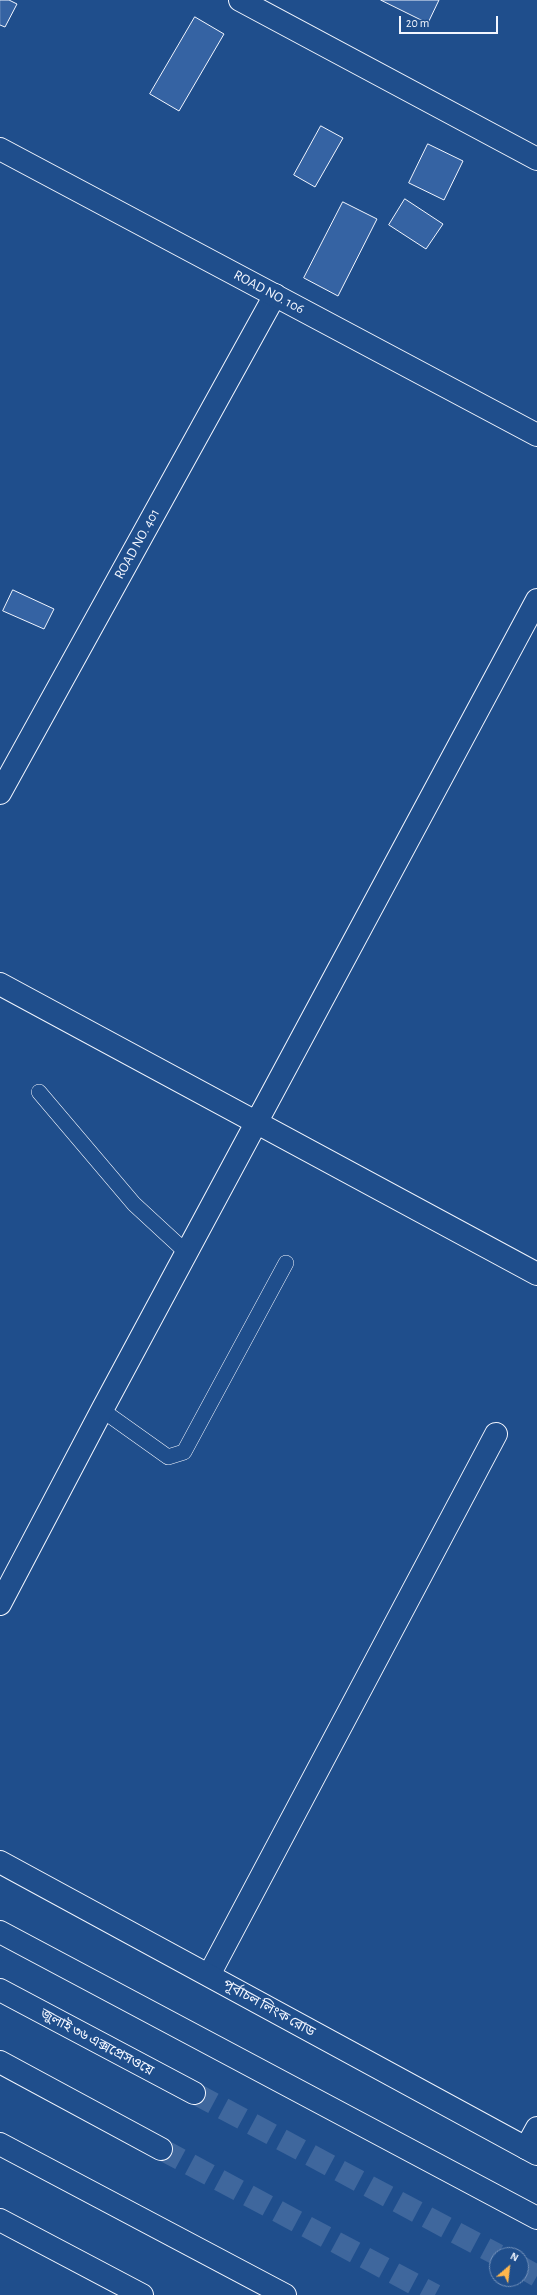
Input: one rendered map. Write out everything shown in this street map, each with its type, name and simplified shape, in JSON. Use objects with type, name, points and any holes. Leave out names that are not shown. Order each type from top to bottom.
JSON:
[{"type":"main road","points":[[240,0],[537,159]]},
{"type":"main road","name":"ROAD NO. 106","points":[[0,149],[537,435]]},
{"type":"main road","name":"ROAD NO. 401","points":[[0,793],[275,296]]},
{"type":"main road","points":[[0,1604],[186,1252],[537,600]]},
{"type":"main road","points":[[0,984],[537,1274]]},
{"type":"main road","points":[[209,1975],[496,1434]]},
{"type":"main road","name":"পূর্বাচল লিংক রোড","points":[[0,1862],[532,2151]]},
{"type":"main road","points":[[0,1932],[537,2218]]},
{"type":"main road","name":"জুলাই ৩৬ এক্সপ্রেসওয়ে","points":[[0,1990],[194,2093]]},
{"type":"main road","points":[[0,2062],[161,2149]]},
{"type":"main road","points":[[532,2151],[537,2128]]},
{"type":"main road","points":[[0,2144],[285,2295]]},
{"type":"main road","points":[[0,2220],[142,2295]]},
{"type":"lane","points":[[40,1092],[134,1204],[186,1252]]},
{"type":"lane","points":[[102,1410],[168,1457],[184,1452],[286,1264]]},
{"type":"building","points":[[0,0],[9,0],[17,4],[5,27],[0,25]]},
{"type":"building","points":[[381,0],[439,0],[428,23]]},
{"type":"building","points":[[195,17],[224,34],[179,111],[150,94]]},
{"type":"building","points":[[321,126],[343,138],[315,187],[294,175]]},
{"type":"building","points":[[428,144],[463,161],[444,200],[409,183]]},
{"type":"building","points":[[405,199],[443,224],[426,249],[389,225]]},
{"type":"building","points":[[343,202],[377,219],[338,296],[304,278]]},
{"type":"building","points":[[13,590],[54,609],[44,629],[3,611]]},
{"type":"tunnel","points":[[194,2093],[489,2250]]},
{"type":"tunnel","points":[[161,2149],[435,2295]]},
{"type":"tunnel","points":[[529,2272],[537,2276]]}]
